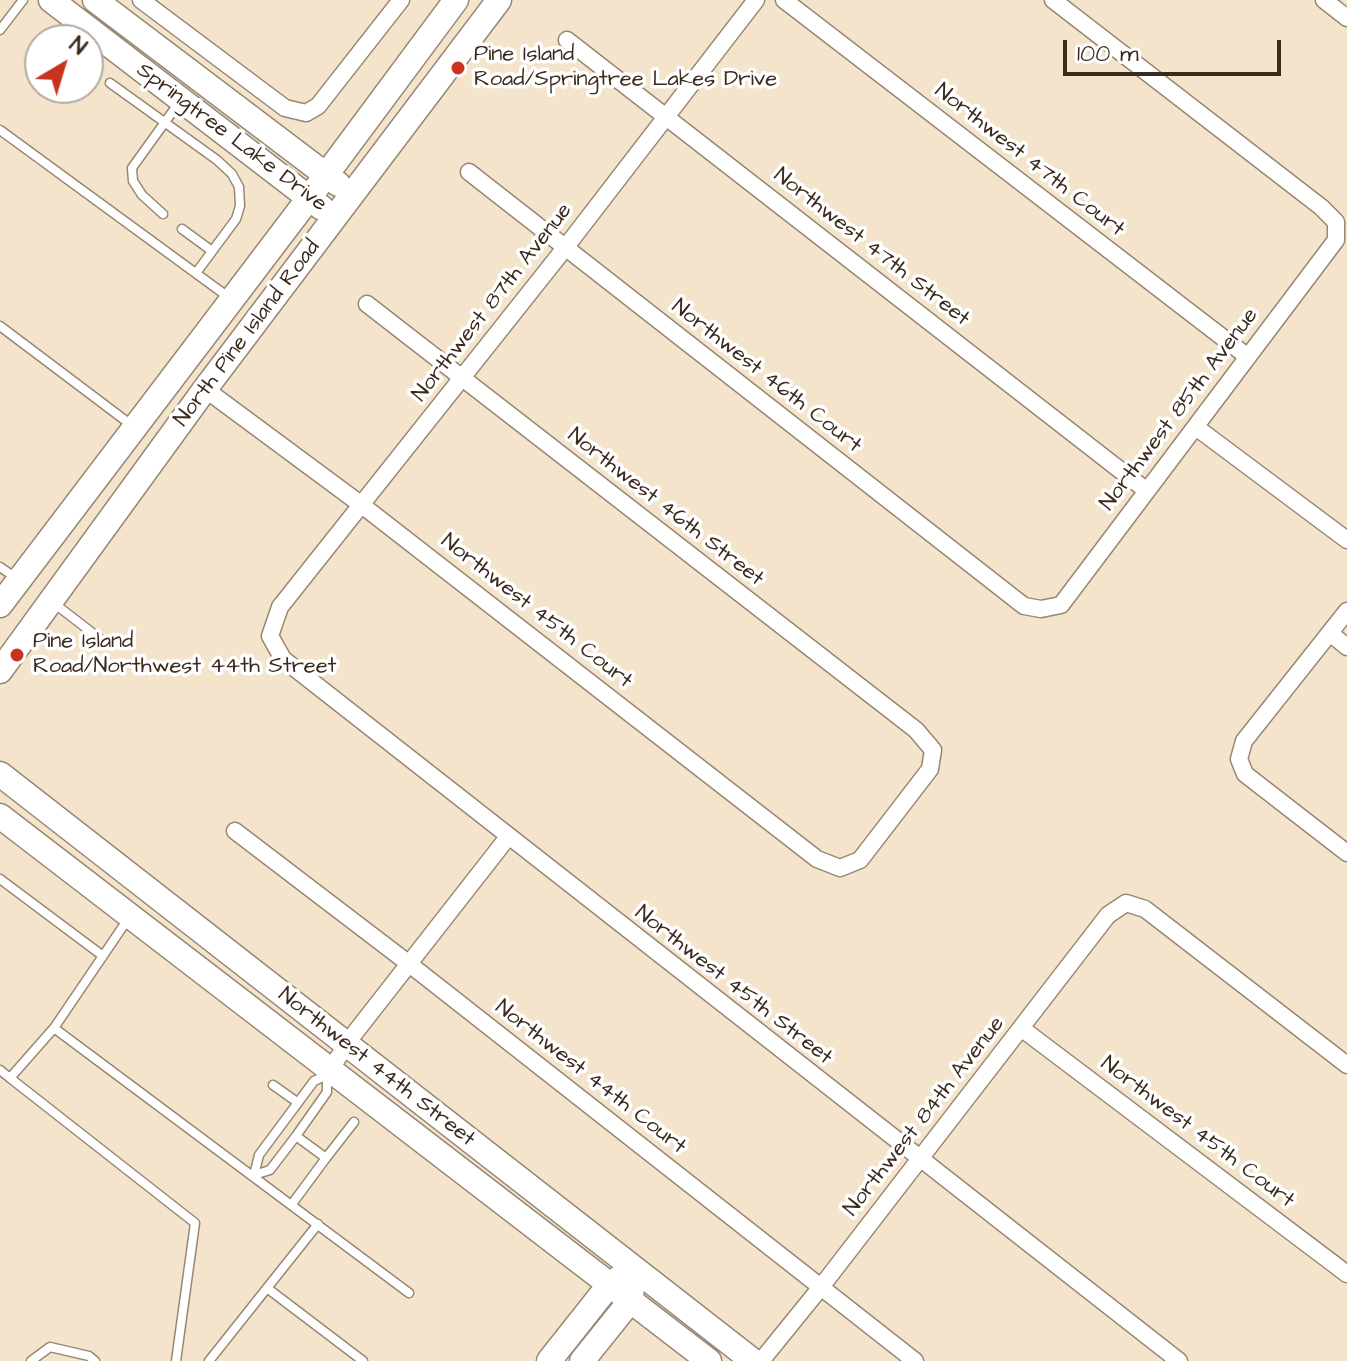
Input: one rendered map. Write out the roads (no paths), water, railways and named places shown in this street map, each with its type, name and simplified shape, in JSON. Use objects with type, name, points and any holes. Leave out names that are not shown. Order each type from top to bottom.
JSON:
[{"type":"street","name":"Springtree Lake Drive","points":[[51,0],[336,218]]},
{"type":"street","name":"Springtree Lake Drive","points":[[95,0],[352,196]]},
{"type":"street","points":[[141,0],[285,108],[306,113],[318,106],[397,2]]},
{"type":"street","name":"North Pine Island Road","points":[[0,605],[9,574],[134,427],[456,0]]},
{"type":"street","name":"North Pine Island Road","points":[[0,671],[205,389],[499,0]]},
{"type":"street","name":"Northwest 87th Avenue","points":[[270,636],[280,607],[363,506],[756,0]]},
{"type":"street","name":"Northwest 47th Court","points":[[784,0],[1248,357]]},
{"type":"street","name":"Northwest 85th Avenue","points":[[1041,609],[1061,605],[1336,240],[1336,222],[1321,207],[1053,0]]},
{"type":"street","points":[[1324,0],[1347,18]]},
{"type":"street","name":"Northwest 47th Street","points":[[567,40],[1147,491]]},
{"type":"street","name":"Northwest 46th Court","points":[[469,172],[1024,606],[1041,609]]},
{"type":"street","name":"Northwest 46th Street","points":[[367,304],[916,730],[933,750],[930,769],[860,860],[840,868]]},
{"type":"street","points":[[104,527],[134,465],[182,400],[184,361]]},
{"type":"street","name":"Northwest 45th Court","points":[[205,389],[363,506],[817,859],[840,868]]},
{"type":"street","points":[[1197,428],[1347,540]]},
{"type":"street","points":[[1347,611],[1244,741],[1239,759],[1245,774],[1347,853]]},
{"type":"street","points":[[1330,633],[1347,647]]},
{"type":"street","name":"Northwest 45th Street","points":[[270,636],[283,659],[1179,1361]]},
{"type":"street","name":"Northwest 44th Street","points":[[0,774],[753,1361]]},
{"type":"street","name":"Northwest 44th Street","points":[[0,816],[329,1072],[709,1361]]},
{"type":"street","name":"Northwest 44th Court","points":[[235,831],[915,1361]]},
{"type":"street","points":[[329,1072],[408,963],[508,837]]},
{"type":"street","name":"Northwest 84th Avenue","points":[[761,1361],[1108,915],[1126,903],[1145,909],[1347,1065]]},
{"type":"street","name":"Northwest 45th Court","points":[[1021,1028],[1347,1274]]},
{"type":"street","points":[[549,1361],[610,1284],[634,1268]]},
{"type":"street","points":[[582,1361],[631,1300],[634,1268]]},
{"type":"lane","points":[[0,30],[23,0]]},
{"type":"lane","points":[[110,83],[217,160],[232,174],[239,187],[240,206],[236,219],[196,273]]},
{"type":"lane","points":[[163,214],[142,195],[133,181],[132,168],[181,100]]},
{"type":"lane","points":[[0,130],[232,299]]},
{"type":"lane","points":[[182,229],[212,251]]},
{"type":"lane","points":[[0,326],[134,427]]},
{"type":"lane","points":[[51,601],[99,638]]},
{"type":"lane","points":[[0,879],[103,956]]},
{"type":"lane","points":[[10,1078],[54,1028],[131,915]]},
{"type":"lane","points":[[54,1028],[409,1293]]},
{"type":"lane","points":[[0,1070],[195,1223],[176,1361]]},
{"type":"lane","points":[[254,1175],[259,1155],[297,1102],[317,1078],[329,1072]]},
{"type":"lane","points":[[254,1175],[270,1170],[296,1136],[327,1092],[329,1072]]},
{"type":"lane","points":[[273,1085],[297,1102]]},
{"type":"lane","points":[[292,1204],[354,1122]]},
{"type":"lane","points":[[296,1136],[326,1158]]},
{"type":"lane","points":[[209,1361],[318,1224]]},
{"type":"lane","points":[[267,1288],[363,1361]]},
{"type":"lane","points":[[31,1361],[50,1347],[89,1356],[95,1361]]},
{"type":"place","name":"Pine Island Road/Springtree Lakes Drive","points":[[458,68]]},
{"type":"place","name":"Pine Island Road/Northwest 44th Street","points":[[17,655]]}]
